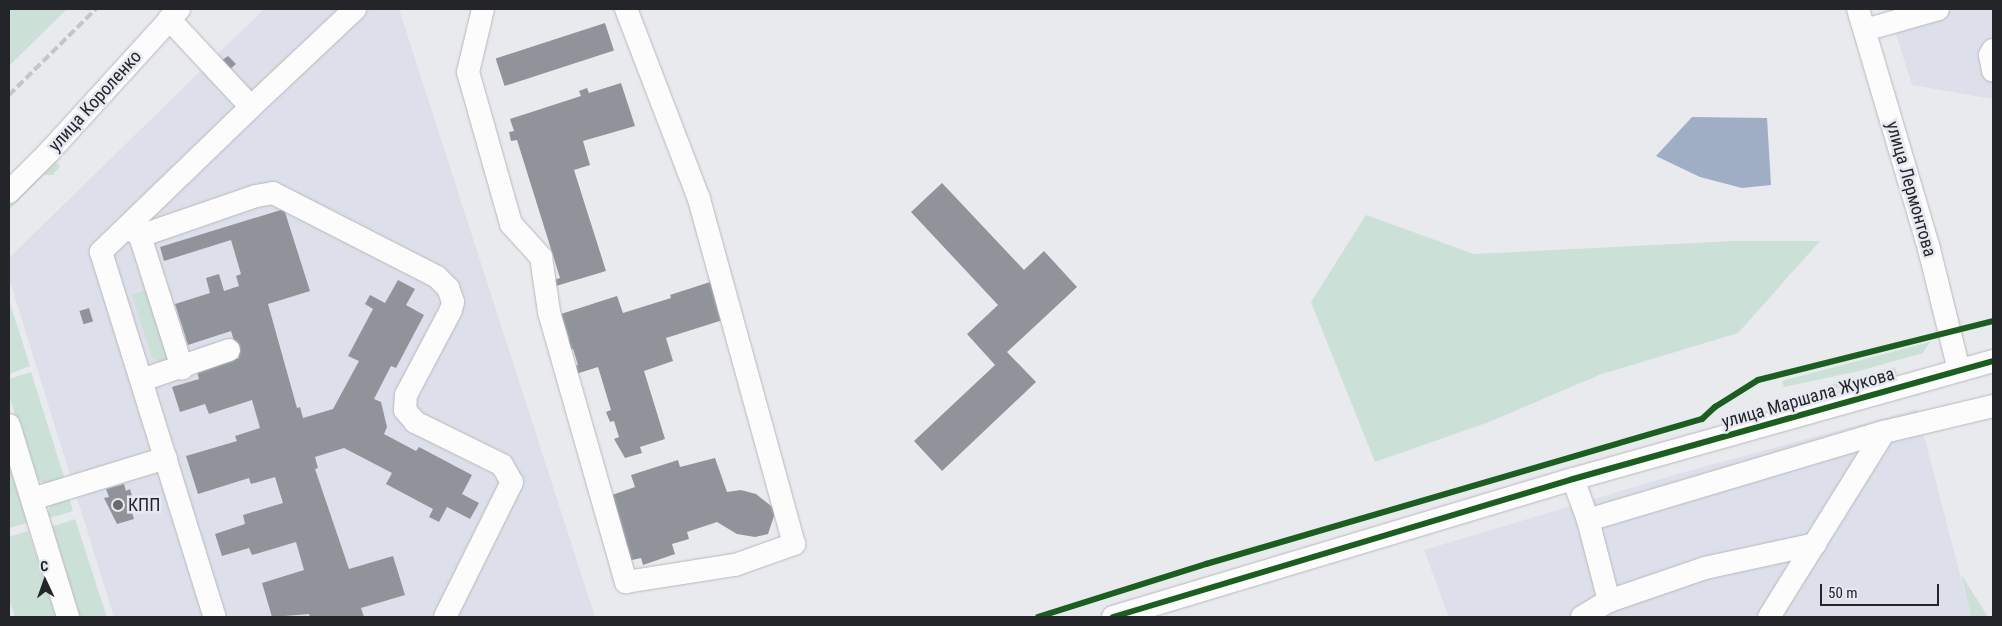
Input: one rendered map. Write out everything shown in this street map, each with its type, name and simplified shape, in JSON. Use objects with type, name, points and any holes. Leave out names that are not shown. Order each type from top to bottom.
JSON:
[{"type":"street","points":[[215,617],[101,252],[134,231],[251,107],[355,9]]},
{"type":"street","points":[[483,9],[468,72],[512,224],[541,256],[549,312],[626,582],[735,565],[794,544],[699,199],[626,9]]},
{"type":"street","points":[[1862,19],[1938,9]]},
{"type":"street","points":[[174,14],[251,107]]},
{"type":"street","name":"улица Короленко","points":[[9,192],[50,151],[174,14]]},
{"type":"street","name":"улица Лермонтова","points":[[1862,19],[1929,250],[1958,370]]},
{"type":"street","points":[[1993,50],[1990,55],[1993,71]]},
{"type":"street","points":[[134,231],[256,196],[273,193],[437,277],[448,288],[453,302],[451,310],[406,395],[405,410],[415,422],[502,465],[512,482],[445,617]]},
{"type":"street","points":[[134,231],[182,368]]},
{"type":"street","points":[[142,380],[182,368],[229,350]]},
{"type":"street","name":"улица Маршала Жукова","points":[[1113,617],[1573,480],[1993,361]]},
{"type":"street","points":[[1588,520],[1884,432],[1993,406]]},
{"type":"street","points":[[9,425],[68,617]]},
{"type":"street","points":[[1769,617],[1884,432]]},
{"type":"street","points":[[32,499],[166,458]]},
{"type":"street","points":[[1573,480],[1588,520],[1609,600]]},
{"type":"street","points":[[1582,617],[1609,600],[1705,568],[1815,544]]},
{"type":"shaded area","points":[[264,9],[399,9],[595,617],[114,617],[9,278],[9,258]]},
{"type":"shaded area","points":[[1888,9],[1993,9],[1993,99],[1912,85]]},
{"type":"shaded area","points":[[1917,409],[1971,617],[1449,617],[1424,550],[1681,473]]},
{"type":"green space","points":[[9,9],[67,9],[9,66]]},
{"type":"green space","points":[[54,160],[60,166],[53,175],[44,175],[9,210],[9,202]]},
{"type":"green space","points":[[1366,215],[1474,254],[1735,241],[1820,241],[1738,333],[1599,375],[1489,422],[1375,462],[1311,302]]},
{"type":"green space","points":[[146,290],[171,365],[152,358],[132,295]]},
{"type":"green space","points":[[9,300],[30,366],[9,374]]},
{"type":"green space","points":[[1930,342],[1923,353],[1859,371],[1784,387],[1782,381]]},
{"type":"green space","points":[[1895,367],[1897,375],[1854,386],[1812,390]]},
{"type":"green space","points":[[31,372],[65,480],[44,484],[34,477],[9,395],[9,379]]},
{"type":"green space","points":[[9,463],[27,523],[9,528]]},
{"type":"green space","points":[[69,498],[73,511],[47,519],[50,504]]},
{"type":"green space","points":[[75,519],[107,617],[77,617],[48,528]]},
{"type":"green space","points":[[28,531],[56,617],[15,617],[9,598],[9,537]]},
{"type":"green space","points":[[1961,574],[1988,617],[1971,617]]},
{"type":"water","points":[[1692,117],[1767,118],[1771,185],[1742,188],[1700,177],[1656,156]]},
{"type":"building","points":[[605,23],[614,51],[505,86],[496,59]]},
{"type":"building","points":[[228,56],[236,64],[229,70],[221,61]]},
{"type":"building","points":[[621,83],[635,126],[583,141],[590,165],[574,170],[606,271],[556,286],[554,280],[560,278],[517,140],[511,141],[509,132],[514,131],[510,119],[581,96],[579,91],[587,88],[589,93]]},
{"type":"building","points":[[942,183],[1024,270],[1044,251],[1077,287],[1007,352],[1036,382],[942,471],[914,441],[995,365],[967,334],[998,305],[911,212]]},
{"type":"building","points":[[284,209],[310,291],[268,304],[297,408],[300,407],[303,418],[333,409],[359,361],[348,356],[373,309],[365,304],[370,295],[385,303],[398,280],[415,289],[406,305],[424,315],[396,368],[391,366],[374,399],[381,402],[387,427],[384,434],[416,451],[419,447],[472,475],[462,494],[479,503],[470,519],[447,507],[439,522],[429,517],[433,509],[386,484],[392,473],[344,448],[315,457],[318,468],[315,469],[349,569],[393,556],[405,595],[361,608],[364,617],[310,617],[309,614],[272,617],[262,583],[304,570],[296,542],[252,555],[249,548],[222,556],[215,534],[245,524],[243,515],[283,503],[275,477],[251,484],[249,478],[198,494],[186,456],[237,441],[235,436],[260,428],[252,400],[209,414],[205,404],[180,412],[172,387],[199,379],[197,371],[239,358],[231,331],[188,345],[175,304],[210,293],[206,278],[219,274],[224,291],[239,286],[236,276],[241,274],[231,240],[164,261],[160,247]]},
{"type":"building","points":[[718,276],[726,319],[666,338],[673,361],[644,371],[665,439],[640,447],[642,453],[625,458],[614,439],[619,437],[614,421],[610,422],[606,412],[611,410],[598,367],[576,374],[574,366],[578,365],[573,349],[568,350],[565,340],[569,339],[561,314],[617,296],[623,313],[671,298],[670,295],[710,282],[709,279]]},
{"type":"building","points":[[89,308],[93,321],[84,324],[79,311]]},
{"type":"building","points":[[715,458],[727,492],[741,490],[756,494],[776,510],[768,534],[755,537],[737,534],[717,522],[687,532],[689,539],[672,544],[675,554],[643,565],[641,558],[623,562],[612,495],[635,487],[631,475],[678,460],[680,467]]},
{"type":"building","name":"КПП","points":[[124,484],[126,491],[130,489],[133,500],[129,502],[134,519],[117,524],[104,498],[109,497],[106,489]]},
{"type":"railway","points":[[9,95],[96,9]]},
{"type":"cycle path","points":[[1038,617],[1206,564],[1702,419],[1715,407],[1758,380],[1993,321]]},
{"type":"cycle path","points":[[1113,617],[1573,479],[1993,361]]},
{"type":"place","name":"КПП","points":[[118,505]]}]
